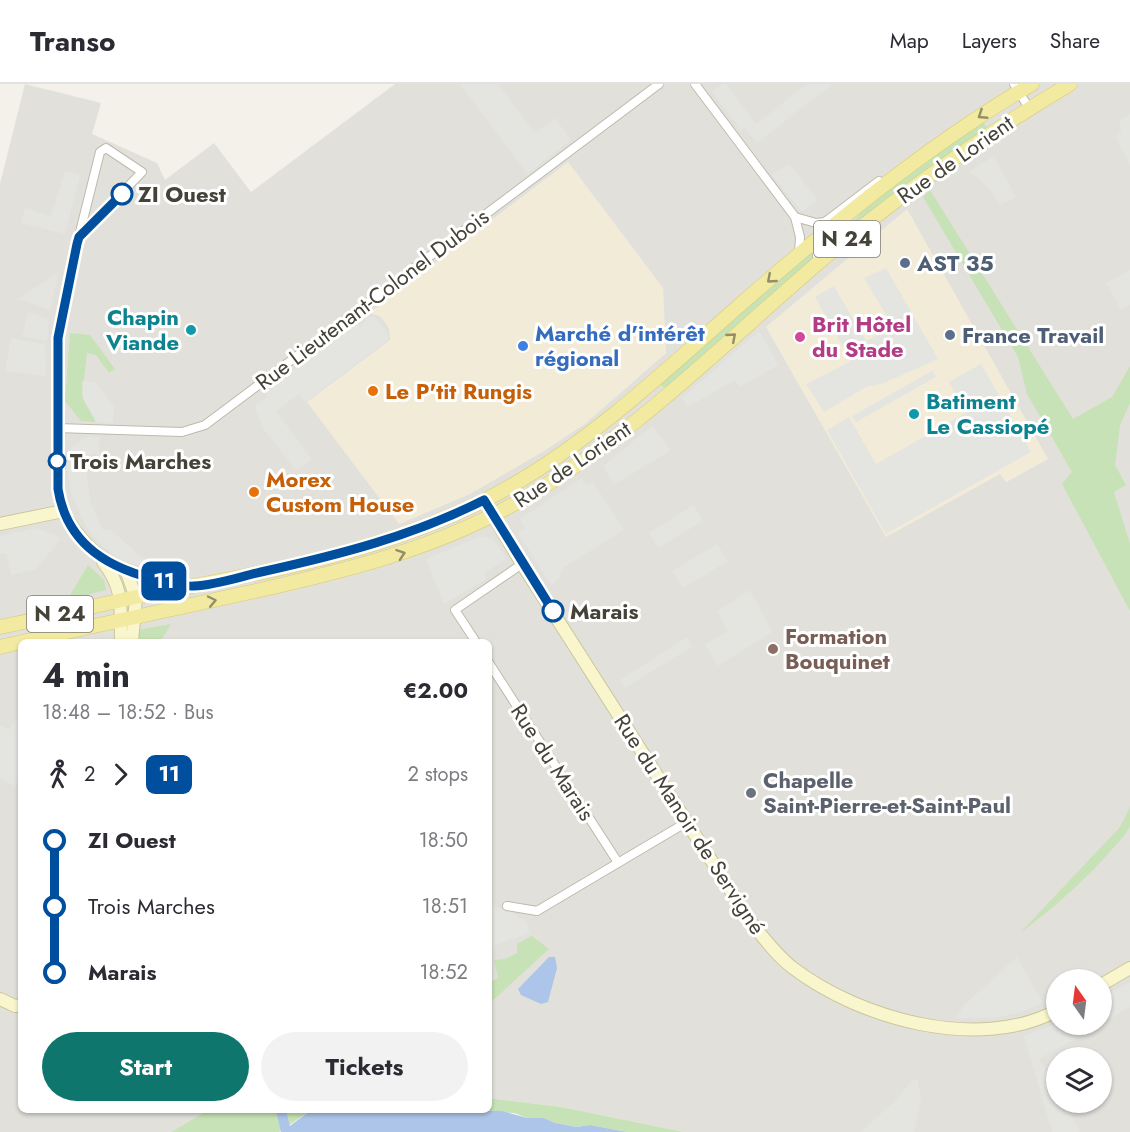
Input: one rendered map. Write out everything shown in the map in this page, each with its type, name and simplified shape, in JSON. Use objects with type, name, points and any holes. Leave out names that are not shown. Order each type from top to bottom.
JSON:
[{"type":"main road","name":"Rue de Lorient","points":[[0,627],[324,559],[405,535],[484,500],[572,447],[652,385],[815,240],[891,178],[1016,88],[1032,84]]},
{"type":"main road","name":"Rue de Lorient","points":[[35,639],[358,568],[420,547],[494,515],[580,463],[660,399],[818,263],[933,171],[1070,84]]},
{"type":"main road","points":[[324,559],[328,575]]},
{"type":"main road","name":"Rue de Lorient","points":[[0,647],[18,643]]},
{"type":"street","name":"Rue Lieutenant-Colonel Dubois","points":[[57,428],[182,432],[205,425],[659,84]]},
{"type":"street","points":[[694,84],[795,217],[800,237],[799,254]]},
{"type":"street","points":[[1016,88],[1029,108]]},
{"type":"street","points":[[79,237],[142,172],[106,148],[100,152],[79,237],[58,338],[58,489],[63,512],[80,539],[96,554],[114,577],[120,601],[128,618],[132,639]]},
{"type":"street","name":"Rue de Lorient","points":[[795,217],[816,223],[825,222],[879,180],[891,178]]},
{"type":"street","points":[[815,240],[818,263]]},
{"type":"street","points":[[652,385],[660,399]]},
{"type":"street","name":"Rue du Manoir de Servigné","points":[[484,500],[522,564],[687,822],[768,944],[792,967],[835,994],[888,1014],[961,1030],[990,1030],[1017,1026],[1046,1015]]},
{"type":"street","points":[[0,524],[63,512]]},
{"type":"street","points":[[96,554],[127,573],[193,586]]},
{"type":"street","points":[[474,639],[455,610],[522,564]]},
{"type":"street","points":[[122,639],[135,598],[127,573]]},
{"type":"street","name":"Rue du Marais","points":[[492,668],[617,861]]},
{"type":"street","points":[[507,906],[537,911],[617,861],[687,822]]},
{"type":"street","points":[[1112,979],[1130,969]]},
{"type":"street","points":[[0,999],[18,1006]]},
{"type":"shaded area","points":[[25,84],[101,103],[92,134],[157,163],[165,180],[214,143],[251,192],[395,84],[1130,84],[1130,1132],[684,1132],[561,1107],[492,1098],[492,639],[18,639],[18,1113],[203,1113],[171,1132],[0,1132],[0,184]],"holes":[[[568,162],[663,288],[666,353],[586,423],[544,451],[470,494],[399,524],[307,402],[390,340],[389,328],[380,316],[369,313]],[[907,209],[1048,459],[1006,482],[1000,474],[886,537],[766,327]]]},
{"type":"shaded area","points":[[460,84],[498,84],[535,133],[555,118],[571,140],[527,174]]},
{"type":"shaded area","points":[[722,84],[726,84],[756,124],[807,84],[833,84],[757,143],[747,131],[747,126],[741,130],[712,92]]},
{"type":"shaded area","points":[[1130,114],[1130,165],[1116,138],[1121,131],[1120,120]]},
{"type":"shaded area","points":[[994,156],[1016,197],[1000,205],[988,188],[970,171]]},
{"type":"shaded area","name":"Marché d'intérêt régional","points":[[568,162],[663,288],[666,353],[586,423],[544,451],[470,494],[398,524],[307,402],[390,340],[367,314]]},
{"type":"shaded area","points":[[789,163],[818,200],[802,212],[772,175]]},
{"type":"shaded area","points":[[65,171],[80,175],[65,234],[21,223],[25,208],[51,216]]},
{"type":"shaded area","points":[[907,208],[1048,459],[1005,482],[1000,474],[886,537],[766,327]]},
{"type":"shaded area","points":[[886,268],[938,359],[884,383],[866,387],[824,412],[806,384],[851,361],[815,297],[834,286],[866,341],[893,326],[864,278]]},
{"type":"shaded area","points":[[1130,270],[1130,305],[1121,310],[1106,283]]},
{"type":"shaded area","points":[[59,272],[50,310],[18,299],[39,285]]},
{"type":"shaded area","points":[[28,312],[49,319],[47,341],[22,337]]},
{"type":"shaded area","points":[[363,317],[374,317],[385,329],[389,339],[305,402],[299,394],[276,411],[312,459],[296,471],[262,427],[255,406],[266,398],[268,388],[357,323],[360,327],[366,321]]},
{"type":"shaded area","points":[[759,331],[778,365],[740,387],[735,380],[688,407],[682,398]]},
{"type":"shaded area","points":[[11,338],[45,344],[46,376],[5,371]]},
{"type":"shaded area","points":[[981,364],[1031,452],[886,534],[827,430],[849,417],[876,464],[966,413],[949,382]]},
{"type":"shaded area","points":[[932,371],[936,377],[856,422],[852,416]]},
{"type":"shaded area","points":[[82,381],[97,383],[114,406],[113,424],[96,422],[83,399]]},
{"type":"shaded area","points":[[652,426],[671,450],[614,485],[603,466]]},
{"type":"shaded area","points":[[86,437],[99,437],[99,454],[91,454],[85,460],[90,501],[103,530],[111,530],[139,555],[149,560],[169,559],[170,571],[142,567],[122,560],[103,547],[88,530],[72,497],[67,465],[71,447]]},
{"type":"shaded area","points":[[582,478],[586,485],[593,482],[624,530],[563,568],[559,579],[551,585],[518,533],[525,528],[520,519]]},
{"type":"shaded area","points":[[694,505],[703,521],[658,548],[649,533]]},
{"type":"shaded area","points":[[35,528],[57,535],[61,539],[36,569],[11,575],[6,553],[0,554],[0,536]]},
{"type":"shaded area","points":[[481,536],[493,539],[507,559],[484,573],[487,579],[444,604],[426,559]]},
{"type":"shaded area","points":[[717,544],[728,561],[683,588],[672,571]]},
{"type":"shaded area","points":[[750,590],[772,632],[718,666],[705,645],[728,631],[717,611]]},
{"type":"shaded area","points":[[687,637],[693,646],[625,688],[620,680]]},
{"type":"shaded area","points":[[18,717],[18,782],[15,786],[0,779],[0,726],[9,729]]},
{"type":"shaded area","points":[[492,906],[507,910],[527,922],[530,933],[492,946]]},
{"type":"shaded area","points":[[1017,957],[1043,1003],[1022,1012],[995,1018],[956,1018],[964,1005]]},
{"type":"shaded area","points":[[1130,982],[1130,1007],[1112,1018],[1112,992]]},
{"type":"shaded area","points":[[1046,1028],[1046,1035],[1082,1035],[1061,1047],[1046,1047],[1046,1055],[1039,1059],[1046,1071],[1046,1111],[1024,1036]]},
{"type":"shaded area","points":[[913,1079],[918,1080],[921,1099],[914,1132],[861,1132],[898,1098]]},
{"type":"shaded area","points":[[1046,1113],[1070,1113],[1080,1132],[1052,1132]]},
{"type":"green space","points":[[983,121],[987,128],[833,243],[831,240],[858,217],[864,207],[894,183]]},
{"type":"green space","points":[[930,190],[1073,419],[1112,397],[1130,366],[1130,403],[1120,425],[1115,465],[1126,485],[1114,492],[1130,544],[1130,611],[1062,484],[1072,472],[1027,394],[1018,357],[923,197]]},
{"type":"green space","points":[[813,249],[814,260],[667,387],[662,387],[661,383]]},
{"type":"green space","points":[[70,333],[90,335],[115,369],[109,373],[96,355],[87,353],[82,395],[96,422],[81,421],[65,401]]},
{"type":"green space","points":[[88,565],[104,580],[106,590],[67,600]]},
{"type":"green space","points":[[171,624],[162,639],[136,639],[137,630]]},
{"type":"green space","points":[[1130,807],[1130,826],[1114,847],[1077,886],[1020,933],[1120,827]]},
{"type":"green space","points":[[532,936],[549,949],[492,1001],[492,981],[498,978],[494,960],[505,959],[517,953],[517,944]]},
{"type":"green space","points":[[492,1098],[561,1107],[684,1132],[627,1132],[590,1125],[577,1127],[555,1123],[544,1118],[527,1118],[515,1113],[492,1112]]},
{"type":"green space","points":[[203,1113],[307,1113],[279,1132],[171,1132]]},
{"type":"water","points":[[549,957],[555,957],[557,968],[548,1002],[541,1004],[521,995],[518,989]]},
{"type":"water","points":[[492,1111],[502,1111],[527,1118],[544,1118],[555,1123],[577,1127],[590,1125],[627,1132],[282,1132],[307,1113],[492,1113]]},
{"type":"waterway","points":[[282,1113],[286,1132]]},
{"type":"bus line","name":"11","points":[[122,194],[79,237],[58,338],[58,489],[63,512],[80,539],[96,554],[127,573],[193,586],[324,559],[374,545],[440,521],[484,500],[553,611]]},
{"type":"place","name":"ZI Ouest","points":[[122,194]]},
{"type":"place","name":"AST 35","points":[[905,263]]},
{"type":"place","name":"Chapin Viande","points":[[191,330]]},
{"type":"place","name":"France Travail","points":[[950,335]]},
{"type":"place","name":"Brit Hôtel du Stade","points":[[800,337]]},
{"type":"place","name":"Marché d'intérêt régional","points":[[523,346]]},
{"type":"place","name":"Le P'tit Rungis","points":[[373,391]]},
{"type":"place","name":"Batiment Le Cassiopé","points":[[914,414]]},
{"type":"place","name":"Trois Marches","points":[[57,461]]},
{"type":"place","name":"Morex Custom House","points":[[254,492]]},
{"type":"place","name":"Marais","points":[[553,611]]},
{"type":"place","name":"Formation Bouquinet","points":[[773,649]]},
{"type":"place","name":"Chapelle Saint-Pierre-et-Saint-Paul","points":[[751,793]]}]
